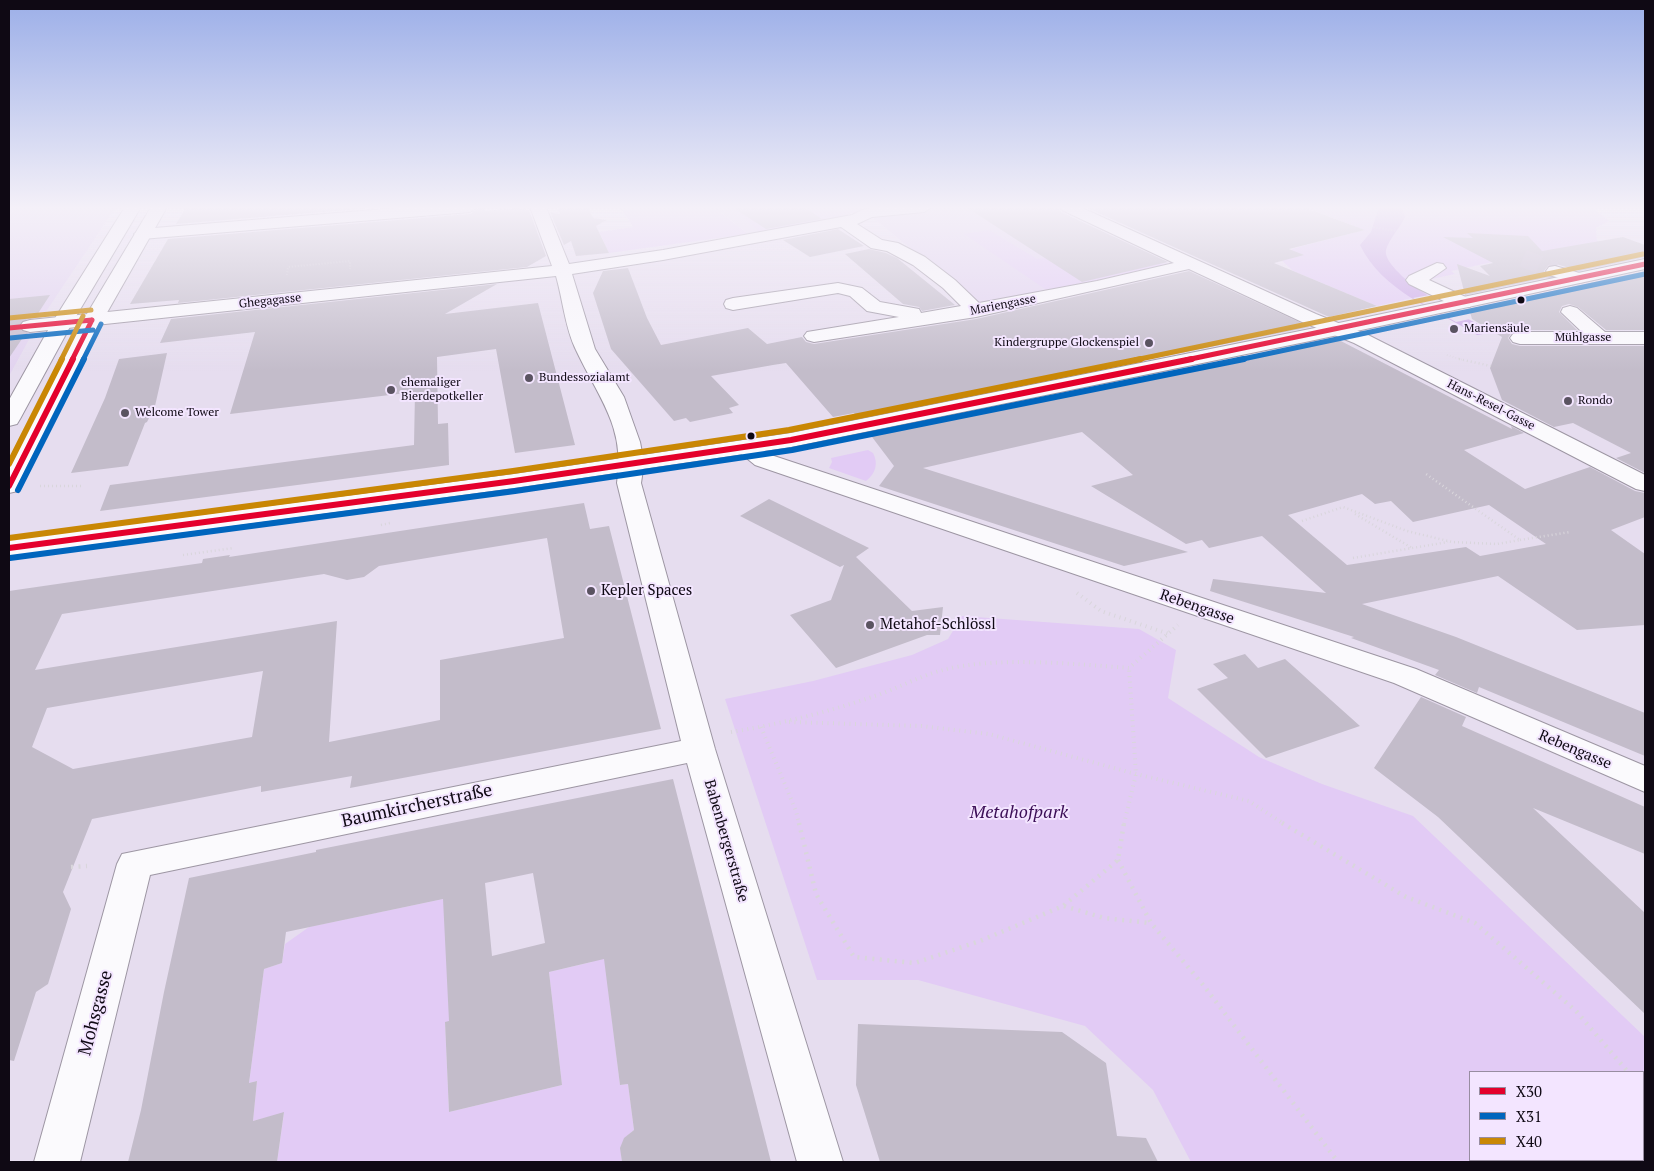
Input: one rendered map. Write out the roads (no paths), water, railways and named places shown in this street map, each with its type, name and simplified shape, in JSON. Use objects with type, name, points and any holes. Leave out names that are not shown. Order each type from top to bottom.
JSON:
[{"type":"street","points":[[9,418],[62,322],[99,262]]},
{"type":"street","points":[[9,486],[92,320],[126,262]]},
{"type":"street","name":"Babenbergerstraße","points":[[559,262],[585,349],[613,397],[629,442],[632,463],[629,483],[700,749],[820,1162]]},
{"type":"street","name":"Ghegagasse","points":[[30,326],[562,270],[611,262]]},
{"type":"street","points":[[920,262],[949,284],[976,311]]},
{"type":"street","points":[[1185,262],[1336,330]]},
{"type":"street","name":"Mariengasse","points":[[814,336],[976,311],[1135,278],[1190,264]]},
{"type":"street","points":[[9,548],[514,481],[791,440],[1336,330],[1645,264]]},
{"type":"street","points":[[1437,268],[1415,280],[1456,305]]},
{"type":"street","points":[[1555,271],[1577,278]]},
{"type":"street","points":[[733,304],[838,288],[856,292],[874,307],[901,313],[951,315]]},
{"type":"street","points":[[1570,312],[1600,338]]},
{"type":"street","name":"Hans-Resel-Gasse","points":[[1336,330],[1361,339],[1645,484]]},
{"type":"street","name":"Mühlgasse","points":[[1520,338],[1645,338]]},
{"type":"street","name":"Rebengasse","points":[[745,447],[763,460],[1405,676],[1645,780]]},
{"type":"street","name":"Baumkircherstraße","points":[[136,864],[700,749]]},
{"type":"street","name":"Mohsgasse","points":[[57,1162],[136,864]]},
{"type":"tunnel","points":[[1532,262],[1555,271]]},
{"type":"tunnel","points":[[9,328],[30,326]]},
{"type":"place","name":"Mariensäule","points":[[1454,329]]},
{"type":"place","name":"Kindergruppe Glockenspiel","points":[[1149,343]]},
{"type":"place","name":"Bundessozialamt","points":[[529,378]]},
{"type":"place","name":"ehemaliger Bierdepotkeller","points":[[391,390]]},
{"type":"place","name":"Rondo","points":[[1568,401]]},
{"type":"place","name":"Welcome Tower","points":[[125,413]]},
{"type":"place","name":"Kepler Spaces","points":[[591,591]]},
{"type":"place","name":"Metahof-Schlössl","points":[[870,625]]},
{"type":"park label","name":"Metahofpark","points":[[1019,813]]}]
